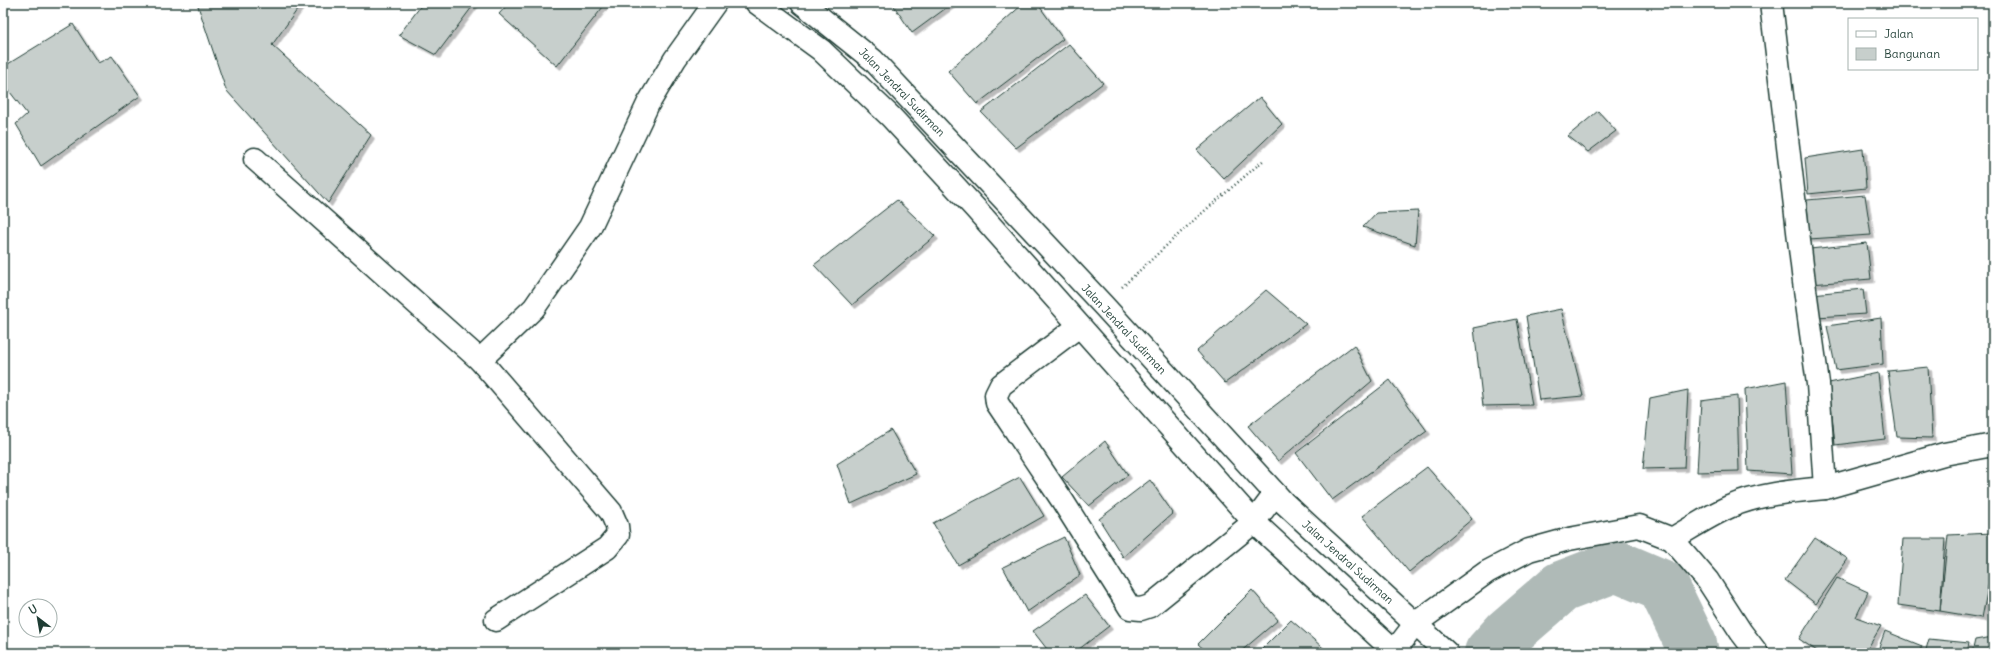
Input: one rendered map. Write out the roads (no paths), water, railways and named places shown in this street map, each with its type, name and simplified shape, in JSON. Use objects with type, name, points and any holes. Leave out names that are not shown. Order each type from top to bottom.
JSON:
[{"type":"main road","points":[[480,360],[534,308],[590,227],[648,104],[675,59],[715,3]]},
{"type":"main road","points":[[757,3],[821,50],[891,117],[1080,326],[1254,522],[1394,653],[1416,623],[1487,572],[1529,550],[1568,539],[1639,526],[1672,539],[1708,581],[1741,632],[1757,653]]},
{"type":"main road","name":"Jalan Jendral Sudirman","points":[[802,3],[874,60],[1103,305],[1275,494],[1445,651]]},
{"type":"main road","points":[[1771,3],[1803,274],[1818,384],[1825,488]]},
{"type":"main road","points":[[255,159],[480,360],[610,512],[617,526],[618,535],[607,548],[496,620]]},
{"type":"main road","points":[[1080,326],[1001,385],[996,395],[997,403],[1062,500],[1130,608],[1141,609],[1150,606],[1254,522],[1275,494]]},
{"type":"main road","points":[[1672,539],[1729,507],[1753,498],[1793,491],[1825,488],[1944,454],[1993,445]]},
{"type":"waterway","points":[[1490,653],[1508,633],[1561,587],[1616,566],[1663,586],[1691,644],[1693,653]]}]
